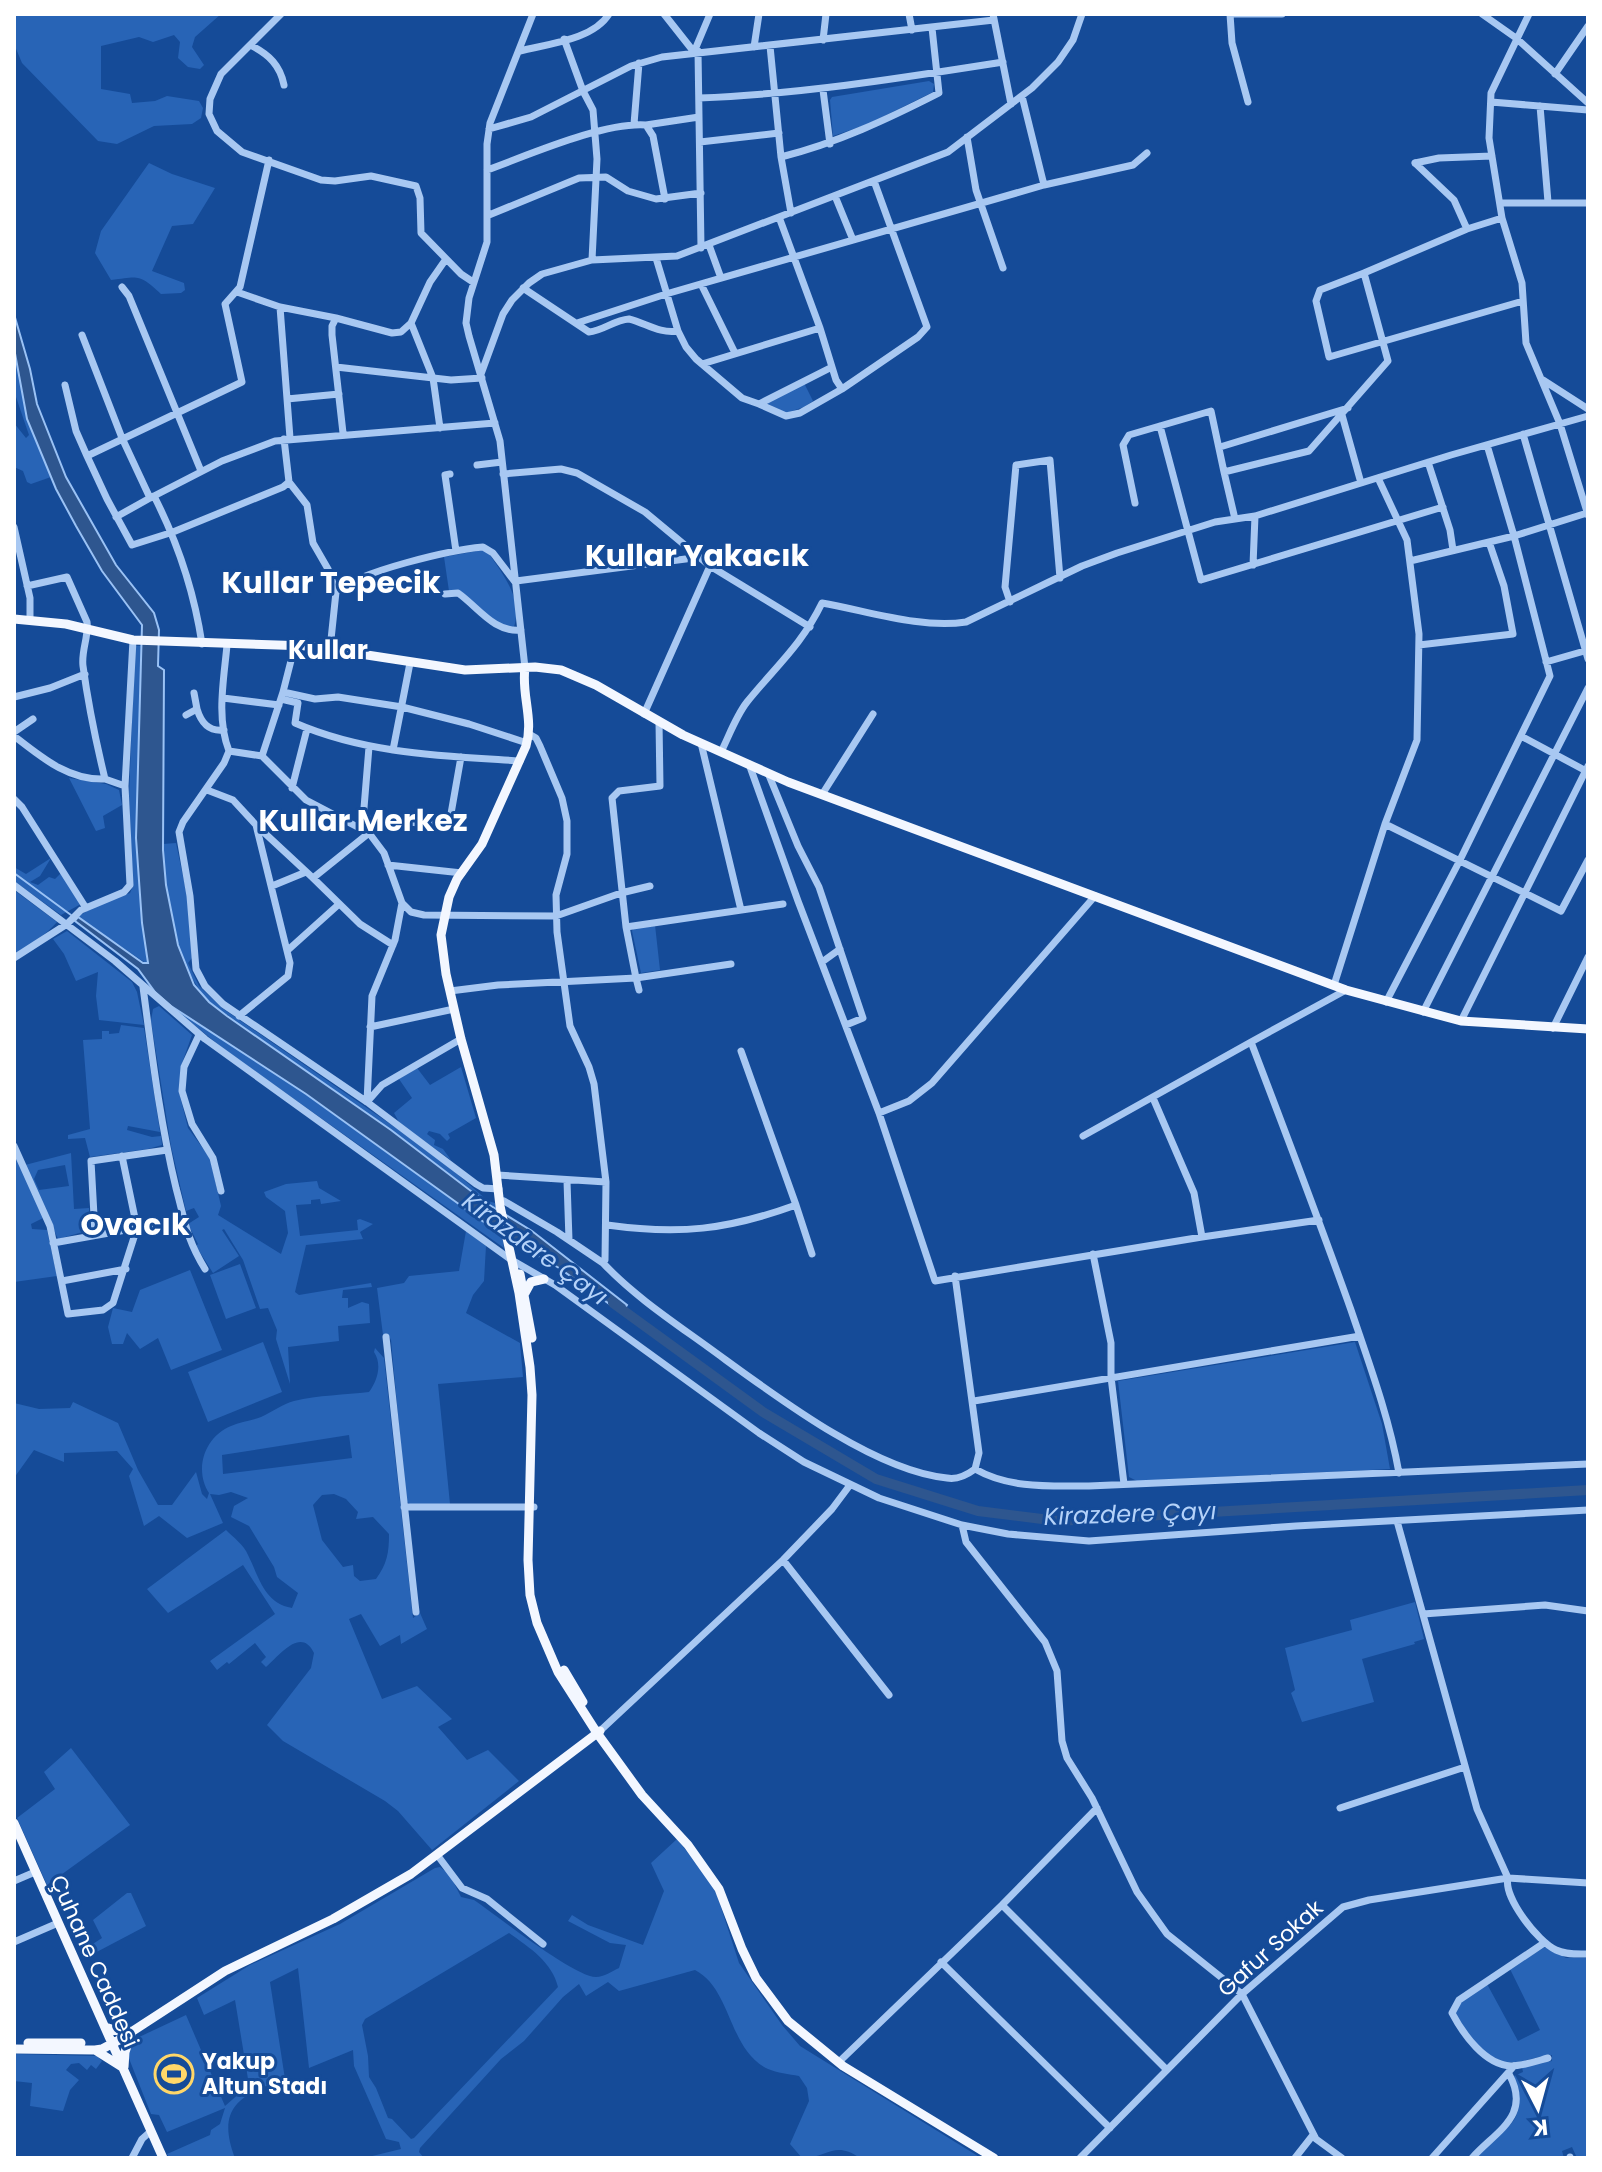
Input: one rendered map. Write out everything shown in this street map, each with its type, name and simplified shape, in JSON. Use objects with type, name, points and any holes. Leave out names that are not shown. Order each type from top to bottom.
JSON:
[{"type":"main road","points":[[14,619],[88,629],[133,640],[295,645],[473,671],[553,668],[576,675],[659,722],[768,773],[1346,990],[1461,1021],[1588,1029]]},
{"type":"main road","points":[[525,668],[523,686],[528,739],[482,844],[449,897],[443,915],[442,950],[461,1039],[487,1128],[522,1312],[532,1382],[533,1573],[541,1619],[564,1670],[606,1747],[642,1795],[705,1867],[719,1889],[756,1978],[788,2021],[843,2066],[994,2158]]},
{"type":"main road","points":[[512,1256],[525,1293],[537,1380],[528,1575],[535,1615],[558,1672],[586,1717],[709,1864],[724,1887],[746,1947],[761,1975],[791,2017],[842,2059],[1003,2158]]},
{"type":"main road","points":[[525,1293],[531,1282],[544,1279]]},
{"type":"main road","points":[[577,1748],[586,1733],[586,1717]]},
{"type":"main road","points":[[14,2049],[95,2050],[112,2044],[225,1971],[342,1914],[438,1856],[599,1732]]},
{"type":"main road","points":[[577,1748],[606,1747]]},
{"type":"main road","name":"Çuhane Caddesi","points":[[14,1823],[163,2158]]},
{"type":"main road","points":[[105,2027],[132,2031]]},
{"type":"main road","points":[[95,2050],[124,2069],[125,2052],[132,2031]]},
{"type":"main road","points":[[14,2043],[112,2044]]},
{"type":"street","points":[[281,14],[221,74],[210,99],[209,114],[217,131],[231,145],[249,155],[327,181],[371,176],[416,186],[421,233],[473,282]]},
{"type":"street","points":[[525,668],[502,462],[495,423],[466,323],[473,282],[487,242],[489,129],[533,14]]},
{"type":"street","points":[[520,51],[589,31],[603,23],[609,14]]},
{"type":"street","points":[[664,14],[696,52]]},
{"type":"street","points":[[710,14],[696,52],[701,193],[705,246],[721,278]]},
{"type":"street","points":[[754,47],[759,14]]},
{"type":"street","points":[[823,40],[826,14]]},
{"type":"street","points":[[909,14],[912,30]]},
{"type":"street","points":[[481,376],[503,314],[523,288],[542,274],[592,260],[677,256],[948,152],[1022,96],[1058,62],[1073,40],[1082,14]]},
{"type":"street","points":[[1248,102],[1232,43],[1232,14],[1282,14]]},
{"type":"street","points":[[1482,14],[1516,38],[1588,103]]},
{"type":"street","points":[[1410,561],[1588,514],[1560,424],[1526,343],[1522,283],[1502,218],[1489,138],[1491,93],[1529,14]]},
{"type":"street","points":[[489,129],[531,117],[639,63],[696,52],[932,28],[994,17],[1011,104]]},
{"type":"street","points":[[1555,74],[1588,26]]},
{"type":"street","points":[[781,157],[830,144],[879,124],[939,93],[932,28]]},
{"type":"street","points":[[564,39],[593,110],[597,159],[592,260]]},
{"type":"street","points":[[252,46],[274,61],[284,85]]},
{"type":"street","points":[[770,46],[781,157],[791,213]]},
{"type":"street","points":[[699,98],[823,90],[1003,62]]},
{"type":"street","points":[[634,124],[639,63]]},
{"type":"street","points":[[823,90],[830,144]]},
{"type":"street","points":[[1022,96],[1044,185]]},
{"type":"street","points":[[1491,102],[1588,110]]},
{"type":"street","points":[[1540,106],[1548,202]]},
{"type":"street","points":[[487,170],[634,124],[699,117]]},
{"type":"street","points":[[646,125],[653,136],[665,199]]},
{"type":"street","points":[[700,142],[779,133]]},
{"type":"street","points":[[967,137],[969,162],[1003,268]]},
{"type":"street","points":[[577,323],[666,294],[1044,185],[1133,165],[1147,153]]},
{"type":"street","points":[[1467,229],[1454,200],[1415,163],[1439,158],[1492,156]]},
{"type":"street","points":[[87,456],[243,380],[225,304],[227,298],[240,287],[269,160]]},
{"type":"street","points":[[489,215],[579,178],[606,177],[644,197],[665,199],[701,193]]},
{"type":"street","points":[[656,258],[678,331],[686,347],[742,398],[786,416],[800,413],[842,389],[918,337],[927,327],[874,181]]},
{"type":"street","points":[[835,196],[853,240]]},
{"type":"street","points":[[1500,203],[1588,203]]},
{"type":"street","points":[[779,217],[842,389]]},
{"type":"street","points":[[1502,218],[1467,229],[1320,290],[1316,301],[1329,357],[1523,301]]},
{"type":"street","points":[[237,292],[280,307],[392,333],[401,332],[411,323],[430,282],[446,259]]},
{"type":"street","points":[[1224,472],[1309,451],[1388,361],[1364,273]]},
{"type":"street","points":[[701,284],[735,353]]},
{"type":"street","points":[[122,287],[129,296],[201,471]]},
{"type":"street","points":[[523,288],[589,332],[599,331],[620,319],[629,319],[669,333],[678,331]]},
{"type":"street","points":[[280,307],[289,482],[307,505],[313,543],[328,569],[336,592],[330,649]]},
{"type":"street","points":[[336,318],[332,329],[343,433]]},
{"type":"street","points":[[411,323],[433,378],[440,428]]},
{"type":"street","points":[[702,364],[820,328]]},
{"type":"street","points":[[82,335],[122,438],[173,532],[195,601],[202,644]]},
{"type":"street","points":[[336,367],[462,380],[481,376]]},
{"type":"street","points":[[759,404],[832,367]]},
{"type":"street","points":[[1541,379],[1588,409]]},
{"type":"street","points":[[65,385],[78,437],[132,545],[173,532],[289,482]]},
{"type":"street","points":[[287,399],[339,394]]},
{"type":"street","points":[[1220,447],[1348,408]]},
{"type":"street","points":[[1135,503],[1123,445],[1129,435],[1211,411],[1235,519]]},
{"type":"street","points":[[1342,415],[1361,483]]},
{"type":"street","points":[[721,752],[745,705],[791,654],[822,603],[928,624],[966,622],[1117,553],[1186,531],[1255,516],[1588,416]]},
{"type":"street","points":[[116,517],[201,471],[238,454],[287,438],[495,423]]},
{"type":"street","points":[[1160,426],[1201,580],[1443,507]]},
{"type":"street","points":[[1523,434],[1587,653],[1546,662]]},
{"type":"street","points":[[1386,1002],[1550,676],[1487,445]]},
{"type":"street","points":[[1010,602],[1005,587],[1016,465],[1050,460],[1060,578]]},
{"type":"street","points":[[477,465],[502,462]]},
{"type":"street","points":[[1428,462],[1453,550]]},
{"type":"street","points":[[503,474],[561,469],[577,473],[645,512],[710,566],[810,627]]},
{"type":"street","points":[[450,474],[445,475],[456,551]]},
{"type":"street","points":[[1334,985],[1385,824],[1417,740],[1419,645],[1407,540],[1378,478]]},
{"type":"street","points":[[1253,565],[1255,516]]},
{"type":"street","points":[[14,527],[17,556],[27,586],[30,620]]},
{"type":"street","points":[[1419,645],[1513,634],[1504,586],[1489,542]]},
{"type":"street","points":[[336,592],[348,583],[389,568],[456,551],[487,548],[516,582]]},
{"type":"street","points":[[516,582],[701,557]]},
{"type":"street","points":[[644,714],[710,566]]},
{"type":"street","points":[[27,586],[67,577],[88,629],[83,660],[105,779]]},
{"type":"street","points":[[445,594],[458,593],[496,625],[509,631],[521,630]]},
{"type":"street","points":[[14,958],[86,908],[129,888],[125,786],[133,640]]},
{"type":"street","points":[[227,645],[223,698],[224,730],[229,751],[207,790],[183,822],[179,837],[190,896],[196,969],[205,986],[239,1016],[367,1102],[480,1186],[499,1189]]},
{"type":"street","points":[[262,756],[295,645]]},
{"type":"street","points":[[393,750],[410,663]]},
{"type":"street","points":[[14,697],[50,688],[85,674]]},
{"type":"street","points":[[1423,1012],[1588,688]]},
{"type":"street","points":[[194,693],[197,709],[207,726],[224,730]]},
{"type":"street","points":[[223,698],[338,697],[402,707],[537,739],[562,798],[567,821],[568,849],[557,888],[556,916],[571,1032],[592,1075],[606,1182],[607,1254],[603,1263]]},
{"type":"street","points":[[281,699],[298,703],[295,723],[369,747],[520,761]]},
{"type":"street","points":[[186,715],[197,709]]},
{"type":"street","points":[[823,793],[873,714]]},
{"type":"street","points":[[33,719],[14,734],[66,772],[125,786]]},
{"type":"street","points":[[639,990],[621,893],[612,798],[619,791],[660,786],[659,722]]},
{"type":"street","points":[[292,788],[307,729]]},
{"type":"street","points":[[1461,1021],[1587,769],[1521,736]]},
{"type":"street","points":[[701,743],[741,910]]},
{"type":"street","points":[[366,830],[369,747]]},
{"type":"street","points":[[229,751],[262,756],[292,788],[318,808],[366,830],[382,849],[402,903],[393,945],[373,989],[367,1102]]},
{"type":"street","points":[[364,819],[449,825],[461,757]]},
{"type":"street","points":[[749,764],[879,1113],[935,1281],[1319,1220]]},
{"type":"street","points":[[768,773],[798,846],[810,865],[863,1018],[846,1025]]},
{"type":"street","points":[[207,790],[233,800],[338,905],[360,924],[393,945]]},
{"type":"street","points":[[14,799],[86,908]]},
{"type":"street","points":[[1385,824],[1561,911],[1588,860]]},
{"type":"street","points":[[239,1016],[289,974],[288,950],[256,825]]},
{"type":"street","points":[[272,886],[309,875],[366,830]]},
{"type":"street","points":[[388,865],[462,873]]},
{"type":"street","points":[[14,885],[71,919],[199,1035],[759,1433],[804,1462],[850,1485],[918,1512],[962,1525],[1008,1534],[1089,1541],[1588,1510]]},
{"type":"street","points":[[402,903],[417,914],[556,916],[650,886]]},
{"type":"street","points":[[879,1113],[909,1101],[932,1083],[1095,896]]},
{"type":"street","points":[[626,927],[783,904]]},
{"type":"street","points":[[288,950],[338,905]]},
{"type":"street","points":[[822,962],[840,949]]},
{"type":"street","points":[[1553,1028],[1588,957]]},
{"type":"street","points":[[450,991],[562,980],[636,978],[731,964]]},
{"type":"street","points":[[142,985],[167,1150],[189,1242],[205,1269]]},
{"type":"street","points":[[1083,1136],[1346,990]]},
{"type":"street","points":[[370,1027],[454,1009]]},
{"type":"street","points":[[199,1035],[184,1067],[182,1091],[192,1124],[213,1158],[221,1191]]},
{"type":"street","points":[[367,1102],[382,1085],[461,1039]]},
{"type":"street","points":[[1251,1042],[1360,1336],[1399,1473]]},
{"type":"street","points":[[741,1051],[812,1254]]},
{"type":"street","points":[[1153,1098],[1194,1193],[1202,1237]]},
{"type":"street","points":[[14,1146],[50,1226],[68,1314],[103,1310],[116,1300],[137,1228],[122,1156]]},
{"type":"street","points":[[95,1234],[91,1161],[167,1150]]},
{"type":"street","points":[[497,1175],[606,1182]]},
{"type":"street","points":[[567,1181],[569,1240]]},
{"type":"street","points":[[607,1225],[662,1231],[697,1230],[743,1222],[796,1205]]},
{"type":"street","points":[[504,1206],[569,1240],[603,1263],[628,1287],[687,1332],[824,1427],[903,1467],[922,1473],[954,1479],[975,1469]]},
{"type":"street","points":[[53,1243],[183,1219]]},
{"type":"street","points":[[1093,1254],[1109,1326],[1111,1377],[1124,1484]]},
{"type":"street","points":[[62,1281],[126,1269]]},
{"type":"street","points":[[955,1276],[974,1401],[979,1453],[975,1469]]},
{"type":"street","points":[[974,1401],[1360,1336]]},
{"type":"street","points":[[386,1337],[416,1612]]},
{"type":"street","points":[[975,1469],[1016,1484],[1059,1486],[1588,1464]]},
{"type":"street","points":[[599,1732],[783,1560],[839,1501],[850,1485]]},
{"type":"street","points":[[404,1507],[532,1507]]},
{"type":"street","points":[[1397,1521],[1477,1809],[1508,1878],[1507,1889],[1544,1943],[1564,1953],[1588,1954]]},
{"type":"street","points":[[962,1525],[966,1542],[1050,1651],[1057,1671],[1064,1750],[1097,1808],[1137,1892],[1161,1928],[1242,1994],[1313,2135],[1342,2158]]},
{"type":"street","points":[[783,1560],[889,1695]]},
{"type":"street","points":[[1423,1614],[1530,1605],[1563,1606],[1588,1611]]},
{"type":"street","points":[[1340,1808],[1465,1767]]},
{"type":"street","points":[[842,2059],[1002,1905],[1097,1808]]},
{"type":"street","points":[[438,1856],[462,1888],[487,1899],[543,1944]]},
{"type":"street","points":[[14,1881],[35,1872]]},
{"type":"street","name":"Gafur Sokak","points":[[1080,2158],[1242,1994],[1347,1905],[1508,1878],[1588,1883]]},
{"type":"street","points":[[1002,1905],[1167,2070]]},
{"type":"street","points":[[14,1942],[58,1923]]},
{"type":"street","points":[[1544,1943],[1459,2000],[1453,2010],[1457,2021],[1481,2052],[1498,2063],[1514,2066],[1548,2058]]},
{"type":"street","points":[[941,1962],[1110,2128]]},
{"type":"street","points":[[1432,2158],[1514,2066]]},
{"type":"street","points":[[1472,2158],[1511,2120],[1516,2111],[1517,2100],[1509,2074]]},
{"type":"street","points":[[132,2158],[142,2139],[151,2131]]},
{"type":"street","points":[[1295,2158],[1313,2135]]},
{"type":"shaded area","points":[[14,14],[221,14],[195,37],[192,47],[204,65],[200,69],[188,67],[178,58],[180,42],[174,35],[153,42],[139,37],[101,46],[101,89],[130,94],[132,103],[155,101],[167,96],[199,101],[203,108],[201,118],[192,124],[154,126],[117,144],[98,141],[22,63],[14,44]]},
{"type":"shaded area","points":[[929,81],[934,84],[933,92],[868,124],[833,136],[832,97]]},
{"type":"shaded area","points":[[149,163],[215,188],[193,224],[172,226],[152,271],[184,283],[185,290],[181,293],[161,294],[138,278],[111,280],[95,253],[101,231]]},
{"type":"shaded area","points":[[14,349],[27,419],[51,477],[31,484],[23,471],[14,467],[14,423],[26,438],[29,435],[16,397]]},
{"type":"shaded area","points":[[804,383],[813,401],[804,407],[786,413],[768,404],[767,401]]},
{"type":"shaded area","points":[[482,550],[488,552],[510,587],[516,606],[514,627],[506,628],[449,591],[444,557]]},
{"type":"shaded area","points":[[135,646],[141,646],[136,838],[147,964],[78,917],[91,908],[130,893],[133,886],[129,794]]},
{"type":"shaded area","points":[[69,778],[106,784],[119,790],[122,805],[103,816],[105,828],[96,831]]},
{"type":"shaded area","points":[[176,843],[187,895],[192,958],[188,963],[199,986],[222,1008],[438,1157],[488,1201],[495,1203],[497,1209],[209,1002],[187,967],[172,928],[163,844]]},
{"type":"shaded area","points":[[51,858],[40,876],[30,882],[38,885],[49,877],[55,879],[61,873],[81,904],[61,915],[14,881],[14,867],[26,874]]},
{"type":"shaded area","points":[[14,890],[57,922],[14,954]]},
{"type":"shaded area","points":[[655,925],[660,970],[641,973],[632,931]]},
{"type":"shaded area","points":[[67,931],[132,982],[144,1025],[99,1020],[96,996],[98,972],[76,981],[64,954],[53,939]]},
{"type":"shaded area","points":[[159,1006],[192,1035],[181,1066],[179,1092],[188,1128],[210,1158],[221,1206],[218,1215],[281,1254],[288,1233],[285,1211],[264,1192],[286,1184],[317,1181],[319,1188],[341,1201],[321,1204],[320,1199],[311,1200],[311,1204],[296,1205],[300,1236],[358,1230],[357,1220],[360,1219],[373,1224],[360,1232],[363,1239],[306,1245],[295,1292],[299,1295],[371,1283],[372,1287],[343,1290],[342,1298],[348,1298],[348,1308],[362,1302],[369,1304],[370,1323],[338,1326],[339,1341],[288,1347],[290,1384],[276,1339],[277,1330],[268,1308],[260,1309],[243,1260],[224,1229],[239,1256],[213,1273],[196,1246],[198,1244],[188,1224],[199,1217],[194,1208],[186,1211],[171,1146],[151,1021],[153,1009]]},
{"type":"shaded area","points":[[171,1006],[306,1094],[502,1234],[504,1248],[225,1050]]},
{"type":"shaded area","points":[[121,1025],[144,1028],[160,1132],[128,1126],[127,1130],[152,1137],[161,1136],[162,1145],[90,1157],[85,1138],[68,1139],[68,1135],[90,1129],[83,1040],[102,1039],[102,1031],[119,1033]]},
{"type":"shaded area","points":[[461,1067],[476,1118],[448,1134],[450,1138],[447,1141],[440,1134],[429,1131],[427,1134],[451,1160],[400,1124],[394,1113],[412,1098],[399,1079],[417,1068],[430,1085]]},
{"type":"shaded area","points":[[14,1151],[43,1218],[31,1224],[32,1229],[47,1230],[57,1276],[14,1282]]},
{"type":"shaded area","points":[[71,1153],[74,1209],[89,1208],[90,1230],[58,1239],[25,1165]],"holes":[[[65,1165],[69,1186],[39,1190],[34,1179],[38,1170]]]},
{"type":"shaded area","points":[[466,1231],[486,1246],[484,1281],[473,1295],[466,1313],[520,1343],[523,1377],[438,1384],[450,1504],[410,1504],[406,1501],[391,1340],[388,1334],[383,1335],[377,1288],[404,1283],[409,1276],[459,1271]]},
{"type":"shaded area","points":[[240,1264],[256,1308],[226,1319],[210,1275]]},
{"type":"shaded area","points":[[190,1270],[222,1350],[171,1370],[158,1338],[140,1349],[127,1333],[123,1344],[112,1344],[108,1327],[113,1308],[132,1312],[140,1290]]},
{"type":"shaded area","points":[[263,1342],[282,1392],[208,1422],[188,1372]]},
{"type":"shaded area","points":[[1355,1342],[1382,1424],[1390,1469],[1137,1481],[1129,1477],[1118,1381]]},
{"type":"shaded area","points":[[375,1348],[384,1358],[413,1618],[420,1613],[427,1629],[401,1644],[400,1635],[380,1646],[361,1614],[349,1619],[382,1699],[417,1686],[452,1719],[438,1727],[467,1760],[488,1750],[519,1781],[432,1850],[398,1811],[385,1801],[283,1741],[267,1725],[311,1668],[314,1653],[309,1646],[303,1642],[291,1645],[266,1667],[261,1662],[266,1657],[255,1643],[217,1670],[210,1661],[275,1614],[243,1565],[168,1613],[147,1589],[226,1530],[246,1551],[269,1595],[292,1608],[298,1593],[277,1577],[249,1526],[231,1517],[234,1506],[248,1498],[231,1492],[210,1494],[223,1523],[187,1538],[159,1516],[144,1526],[129,1476],[133,1469],[117,1451],[64,1453],[64,1462],[34,1450],[14,1478],[14,1403],[39,1409],[70,1408],[73,1402],[118,1423],[138,1470],[158,1505],[172,1505],[196,1472],[202,1494],[207,1499],[209,1493],[202,1465],[214,1438],[234,1425],[261,1417],[294,1401],[369,1392],[378,1372]],"holes":[[[349,1435],[352,1458],[223,1474],[222,1455]],[[334,1494],[346,1499],[358,1512],[356,1519],[373,1517],[389,1534],[387,1558],[376,1579],[360,1581],[354,1576],[353,1565],[343,1567],[322,1540],[313,1505],[322,1495]]]},
{"type":"shaded area","points":[[1415,1602],[1424,1639],[1362,1659],[1374,1702],[1302,1722],[1291,1693],[1295,1690],[1285,1648],[1352,1630],[1350,1620]]},
{"type":"shaded area","points":[[71,1748],[130,1825],[47,1885],[17,1818],[55,1789],[44,1772]]},
{"type":"shaded area","points":[[677,1839],[717,1895],[739,1963],[800,2046],[981,2158],[860,2158],[837,2150],[802,2158],[790,2144],[809,2101],[807,2088],[799,2076],[768,2069],[755,2060],[737,2034],[716,1991],[695,1970],[619,1991],[608,1982],[586,1996],[579,1984],[563,1997],[524,2041],[501,2059],[420,2148],[419,2152],[424,2158],[364,2158],[401,2149],[399,2142],[386,2139],[354,2066],[353,2050],[309,2068],[298,1968],[270,1982],[285,2079],[256,2090],[236,2105],[228,2126],[235,2158],[169,2158],[167,2154],[210,2135],[211,2130],[220,2124],[225,2108],[167,2132],[159,2115],[151,2114],[128,2056],[131,2044],[137,2038],[186,2015],[225,2106],[249,2085],[235,2000],[204,2015],[197,1998],[250,1965],[340,1924],[440,1867],[450,1875],[461,1897],[474,1900],[571,1967],[585,1974],[602,1976],[619,1968],[626,1945],[610,1943],[568,1921],[572,1915],[588,1925],[643,1945],[664,1891],[651,1863]],"holes":[[[509,1933],[545,1963],[558,1987],[411,2139],[388,2118],[369,2077],[362,2025],[365,2019]]]},
{"type":"shaded area","points":[[131,1893],[146,1926],[91,1955],[85,1949],[102,1938],[93,1920]]},
{"type":"shaded area","points":[[1545,1947],[1566,1958],[1588,1958],[1588,2158],[1577,2158],[1572,2147],[1562,2151],[1564,2158],[1474,2158],[1516,2117],[1518,2094],[1514,2076],[1523,2072],[1522,2067],[1552,2061],[1552,2055],[1508,2062],[1490,2055],[1472,2040],[1459,2022],[1456,2004],[1487,1984],[1518,2041],[1540,2030],[1510,1969]]},
{"type":"shaded area","points":[[14,2054],[97,2056],[102,2061],[96,2069],[91,2065],[87,2070],[79,2063],[71,2064],[66,2070],[79,2080],[70,2090],[63,2111],[30,2106],[32,2083],[14,2081]]},
{"type":"water","points":[[14,314],[37,404],[66,477],[116,565],[154,613],[159,630],[158,666],[164,670],[163,850],[166,885],[178,945],[194,985],[227,1016],[391,1130],[488,1204],[532,1231],[627,1305],[622,1313],[559,1268],[499,1233],[306,1094],[171,1006],[155,992],[138,969],[75,921],[78,917],[143,963],[148,963],[136,838],[142,625],[102,571],[76,526],[56,489],[27,419],[14,348]]},
{"type":"waterway","points":[[14,873],[71,915]]},
{"type":"waterway","name":"Kirazdere Çayı","points":[[613,1303],[763,1412],[876,1479],[978,1511],[1058,1521],[1588,1490]]},
{"type":"place","name":"Yakup Altun Stadı","points":[[174,2074]]},
{"type":"district","name":"Kullar Yakacık","points":[[697,556]]},
{"type":"district","name":"Kullar Tepecik","points":[[331,583]]},
{"type":"district","name":"Kullar","points":[[328,650]]},
{"type":"district","name":"Kullar Merkez","points":[[363,821]]},
{"type":"district","name":"Ovacık","points":[[135,1225]]}]
